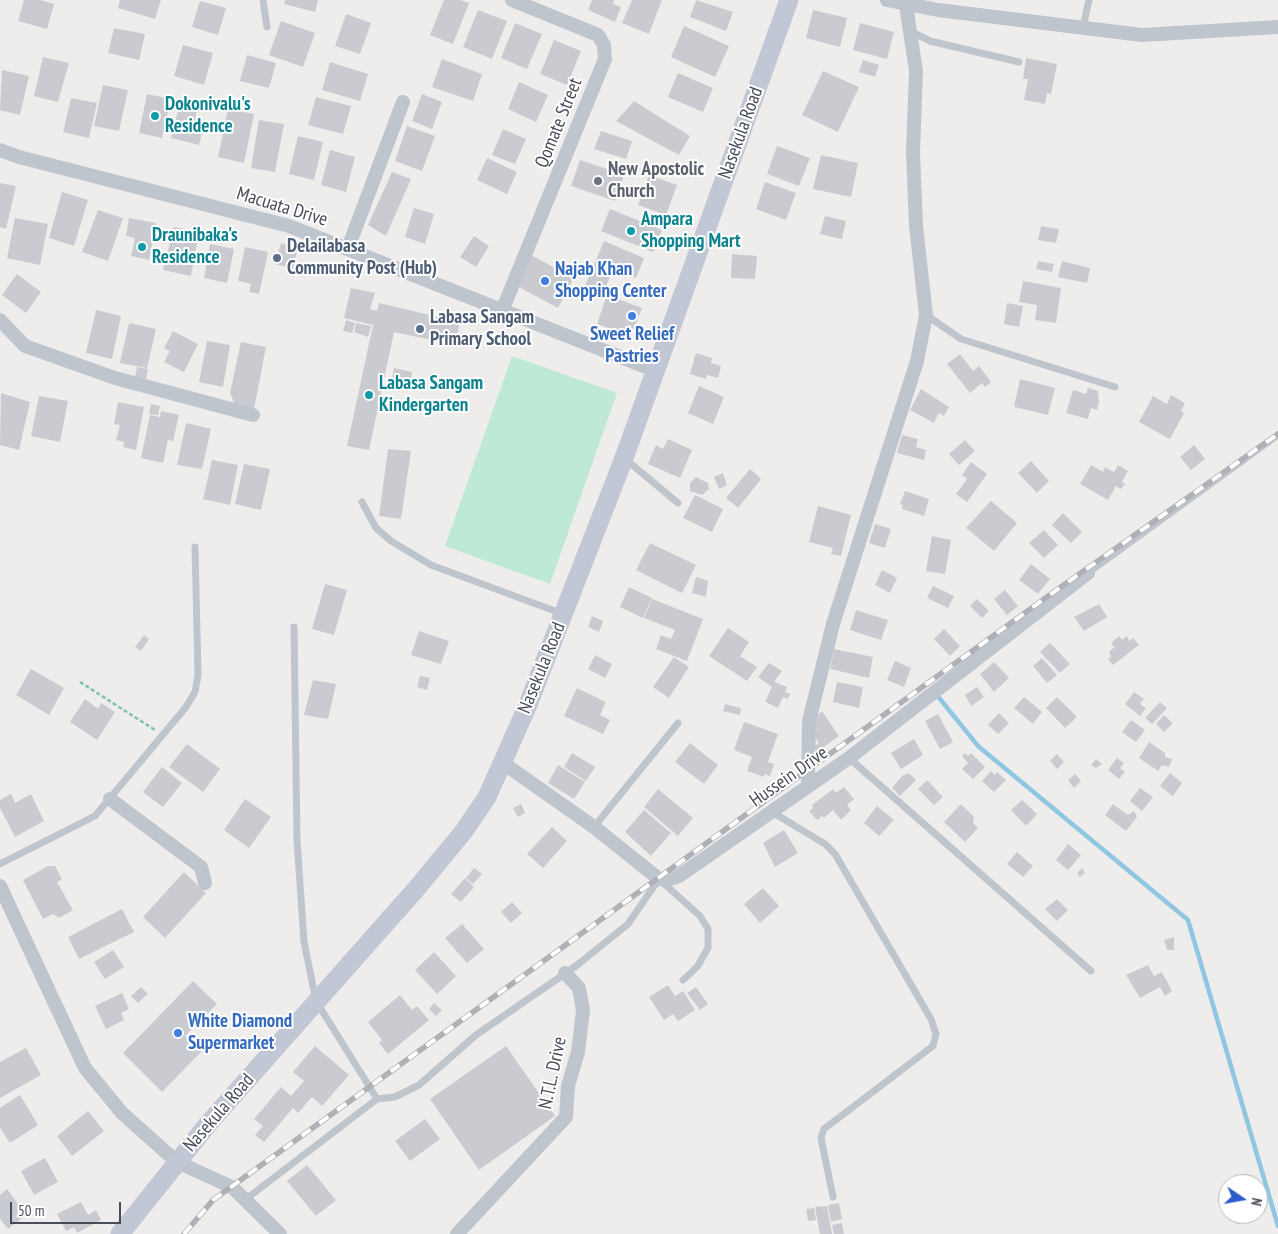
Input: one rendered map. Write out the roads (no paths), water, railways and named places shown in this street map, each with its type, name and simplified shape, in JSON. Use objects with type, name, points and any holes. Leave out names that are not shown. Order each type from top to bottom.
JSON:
[{"type":"main road","name":"Nasekula Road","points":[[120,1234],[177,1162],[464,831],[487,797],[503,763],[563,615],[624,458],[789,0]]},
{"type":"street","name":"Qomate Street","points":[[502,311],[605,59],[604,45],[598,36],[512,0]]},
{"type":"street","points":[[887,0],[906,5],[1142,35],[1264,29],[1278,26]]},
{"type":"street","points":[[808,786],[809,721],[833,624],[918,362],[926,315],[916,226],[913,152],[916,71],[912,32],[906,5]]},
{"type":"street","points":[[348,248],[403,102]]},
{"type":"street","name":"Macuata Drive","points":[[0,150],[19,157],[290,226],[656,371]]},
{"type":"street","points":[[0,320],[25,346],[115,378],[253,415]]},
{"type":"street","name":"Hussein Drive","points":[[659,879],[666,880],[679,876],[849,758],[1088,573]]},
{"type":"street","points":[[503,763],[594,827],[659,879]]},
{"type":"street","points":[[110,799],[200,867],[205,883]]},
{"type":"street","points":[[0,886],[84,1068],[122,1113],[177,1162],[232,1187],[280,1234]]},
{"type":"street","name":"N.T.L. Drive","points":[[457,1234],[566,1117],[568,1086],[578,1052],[583,1010],[579,988],[566,973]]},
{"type":"lane","points":[[263,0],[267,28]]},
{"type":"lane","points":[[1083,28],[1088,0]]},
{"type":"lane","points":[[912,32],[930,42],[1019,62]]},
{"type":"lane","points":[[926,315],[961,339],[1115,387]]},
{"type":"lane","points":[[1088,573],[1278,435]]},
{"type":"lane","points":[[624,458],[678,503]]},
{"type":"lane","points":[[362,502],[376,528],[391,541],[431,565],[563,615]]},
{"type":"lane","points":[[0,864],[95,816],[186,707],[194,692],[198,675],[195,547]]},
{"type":"lane","points":[[294,628],[297,840],[304,942],[316,1001],[377,1099]]},
{"type":"lane","points":[[594,827],[678,723]]},
{"type":"lane","points":[[849,758],[1091,971]]},
{"type":"lane","points":[[772,811],[825,844],[835,854],[931,1019],[936,1034],[933,1046],[824,1128],[821,1138],[833,1197]]},
{"type":"lane","points":[[246,1199],[377,1099],[395,1097],[419,1085],[476,1035],[566,973],[628,924],[659,879],[700,916],[708,929],[708,948],[698,967],[683,980]]},
{"type":"waterway","points":[[936,694],[978,746],[1188,920],[1278,1226]]},
{"type":"railway","points":[[184,1234],[213,1200],[1051,594],[1278,434]]},
{"type":"place","name":"Dokonivalu's Residence","points":[[155,116]]},
{"type":"place","name":"New Apostolic Church","points":[[598,181]]},
{"type":"place","name":"Ampara Shopping Mart","points":[[631,231]]},
{"type":"place","name":"Draunibaka's Residence","points":[[142,247]]},
{"type":"place","name":"Delailabasa Community Post (Hub)","points":[[277,258]]},
{"type":"place","name":"Najab Khan Shopping Center","points":[[545,281]]},
{"type":"place","name":"Sweet Relief Pastries","points":[[632,316]]},
{"type":"place","name":"Labasa Sangam Primary School","points":[[420,329]]},
{"type":"place","name":"Labasa Sangam Kindergarten","points":[[369,395]]},
{"type":"place","name":"White Diamond Supermarket","points":[[178,1033]]}]
